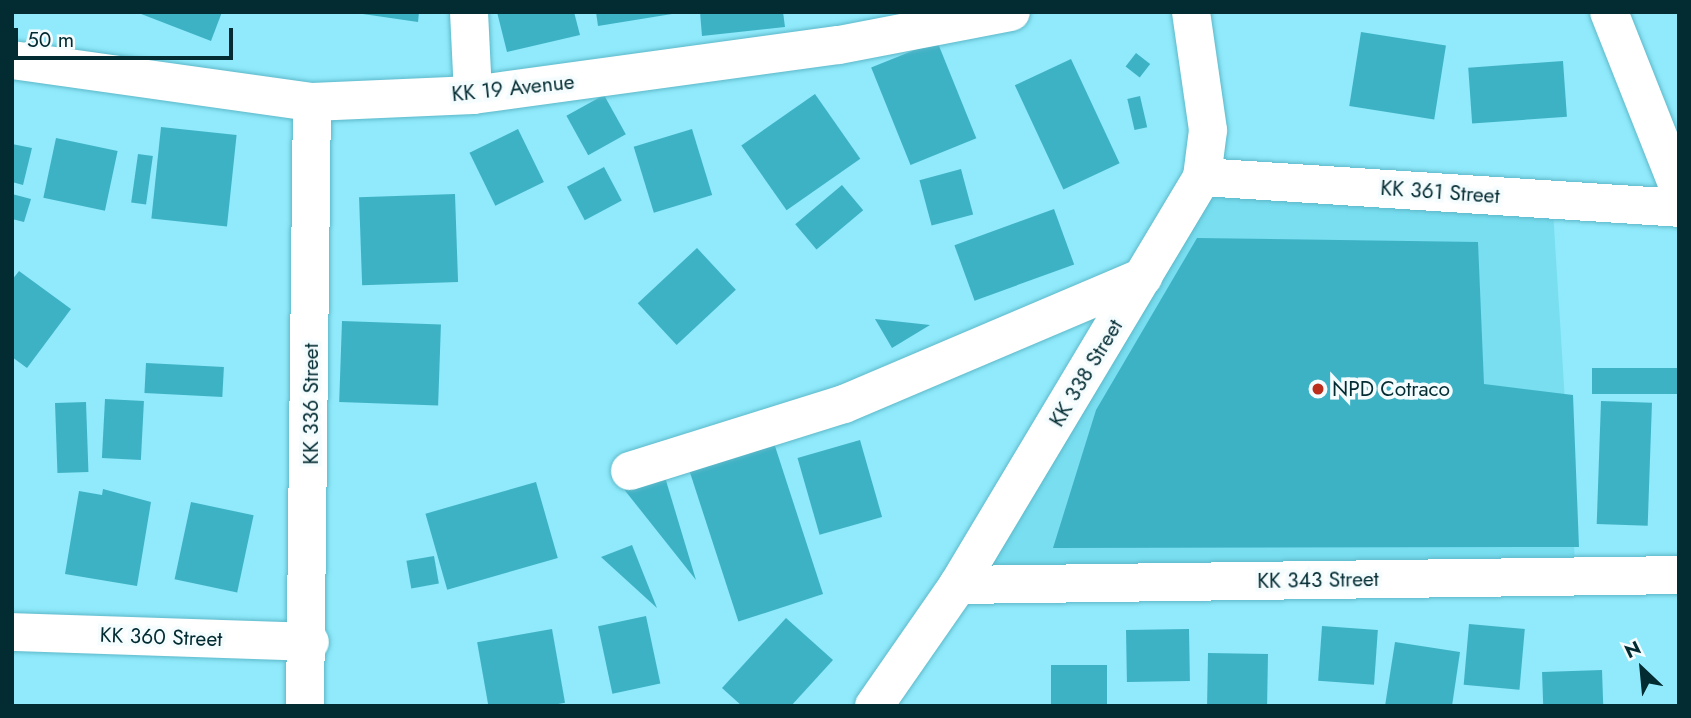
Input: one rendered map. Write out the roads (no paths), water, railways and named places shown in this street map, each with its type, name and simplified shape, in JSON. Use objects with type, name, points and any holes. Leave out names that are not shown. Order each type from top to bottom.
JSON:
[{"type":"street","points":[[469,12],[473,95]]},
{"type":"street","name":"KK 19 Avenue","points":[[12,60],[312,102],[473,95],[839,46],[1011,12]]},
{"type":"street","name":"KK 338 Street","points":[[874,706],[958,585],[1202,177],[1206,106],[1191,12]]},
{"type":"street","points":[[1609,12],[1679,188]]},
{"type":"street","name":"KK 336 Street","points":[[305,706],[310,642],[312,102]]},
{"type":"street","name":"KK 361 Street","points":[[1202,177],[1679,208]]},
{"type":"street","points":[[630,471],[844,404],[1143,277]]},
{"type":"street","name":"KK 343 Street","points":[[958,585],[1679,576]]},
{"type":"street","name":"KK 360 Street","points":[[13,625],[310,642]]},
{"type":"place","name":"NPD Cotraco","points":[[1318,389]]}]
